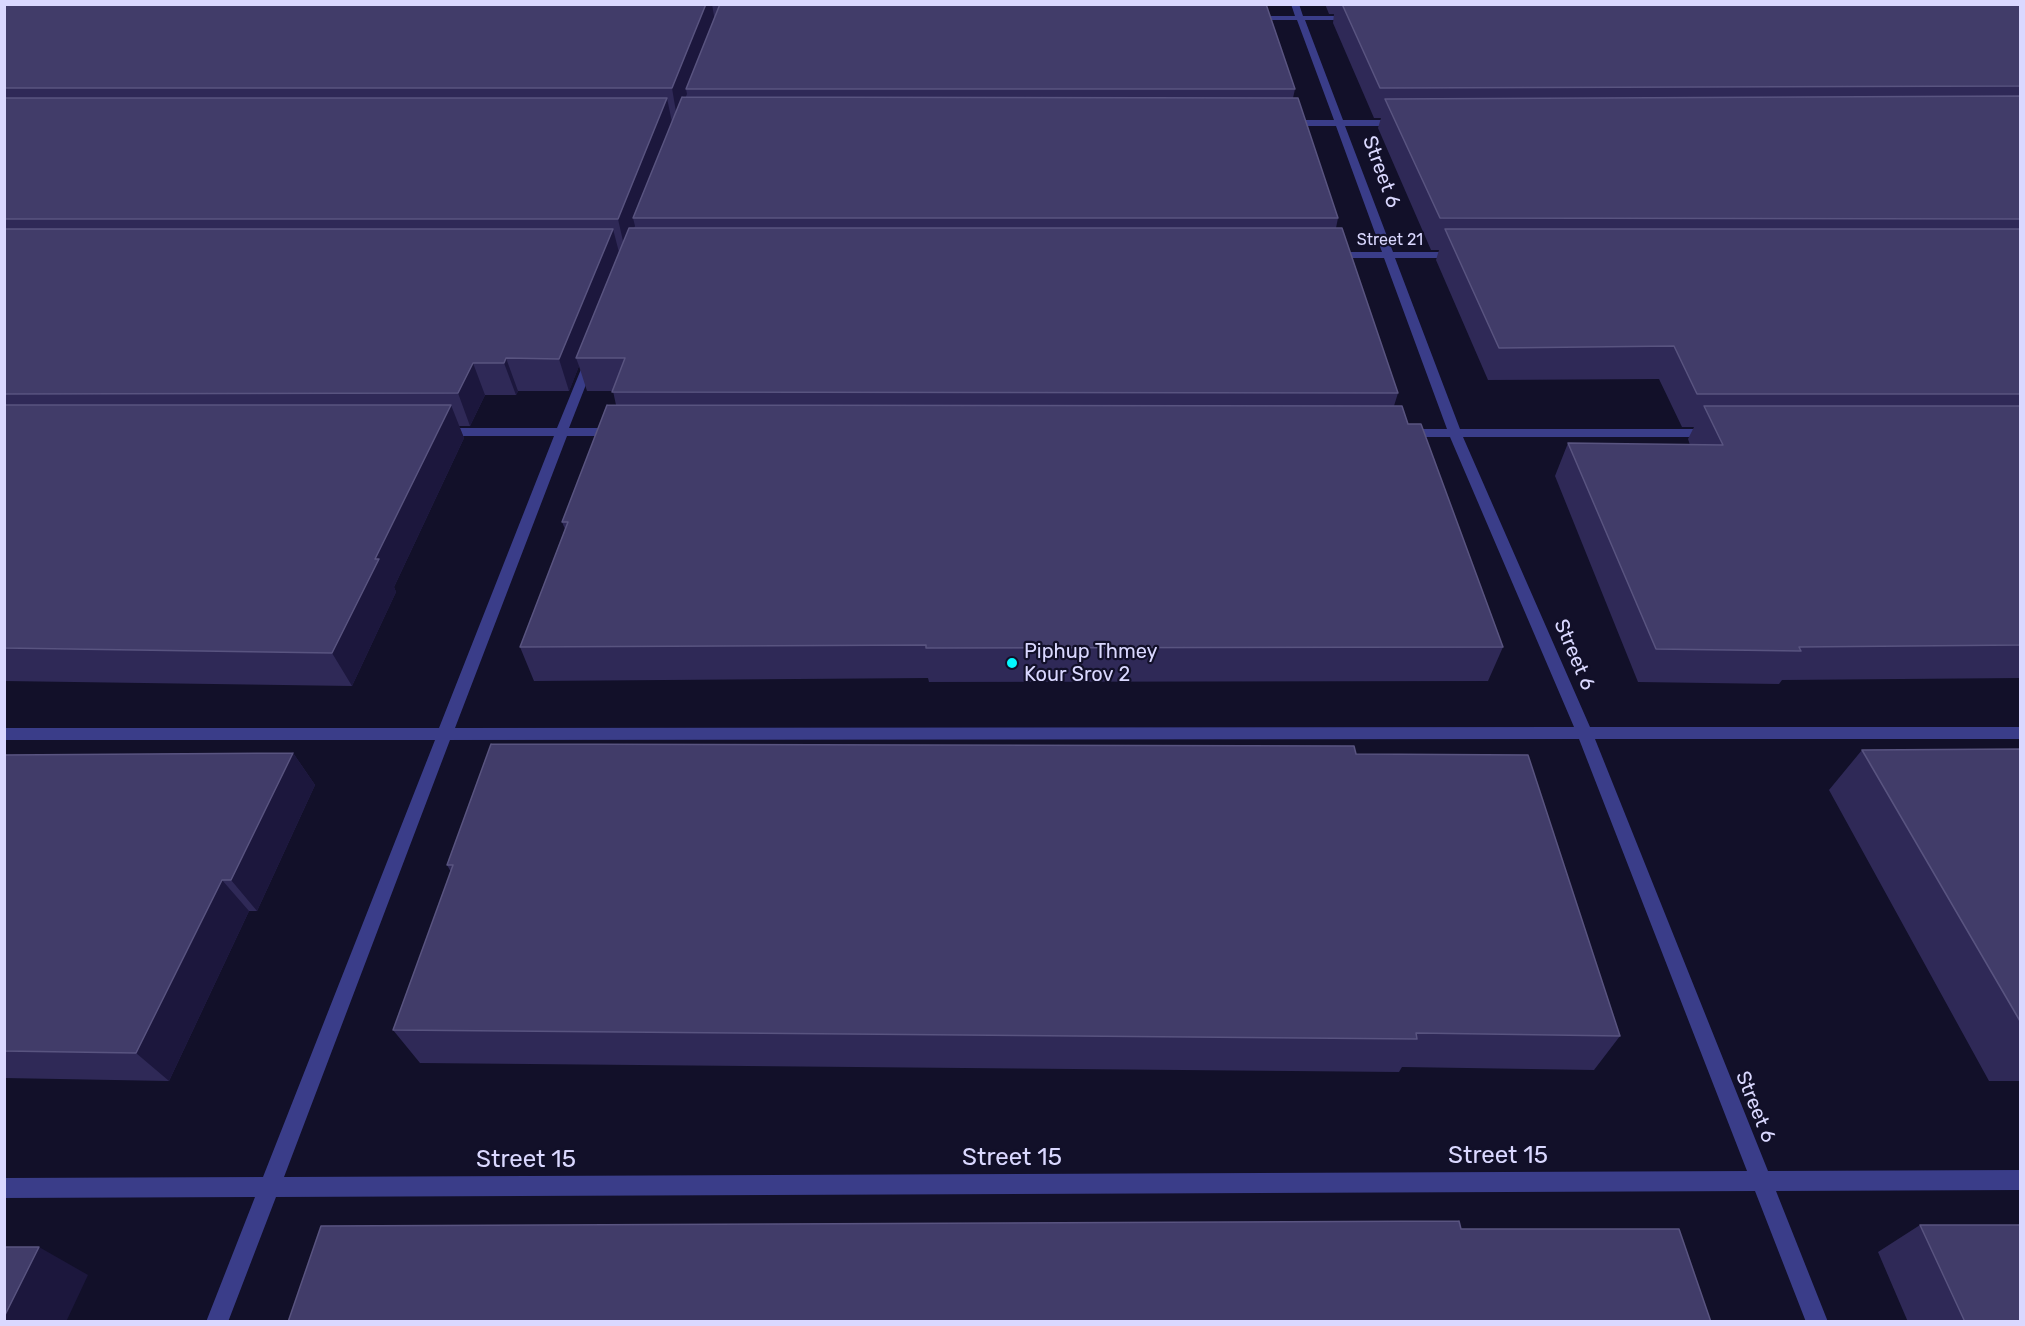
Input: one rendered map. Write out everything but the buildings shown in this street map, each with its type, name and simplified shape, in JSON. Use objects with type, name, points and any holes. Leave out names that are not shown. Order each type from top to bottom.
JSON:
[{"type":"street","points":[[1241,18],[1298,11],[1359,18]]},
{"type":"street","name":"Street 6","points":[[1298,11],[1455,433],[1585,734],[1817,1322]]},
{"type":"street","points":[[1281,123],[1413,123]]},
{"type":"street","name":"Street 21","points":[[1318,255],[1472,255]]},
{"type":"street","points":[[217,1322],[596,344]]},
{"type":"street","points":[[431,432],[633,432]]},
{"type":"street","points":[[1395,433],[1726,433]]},
{"type":"street","points":[[4,734],[2020,733]]},
{"type":"street","name":"Street 15","points":[[4,1188],[2020,1180]]},
{"type":"place","name":"Piphup Thmey Kour Srov 2","points":[[1012,663]]}]
